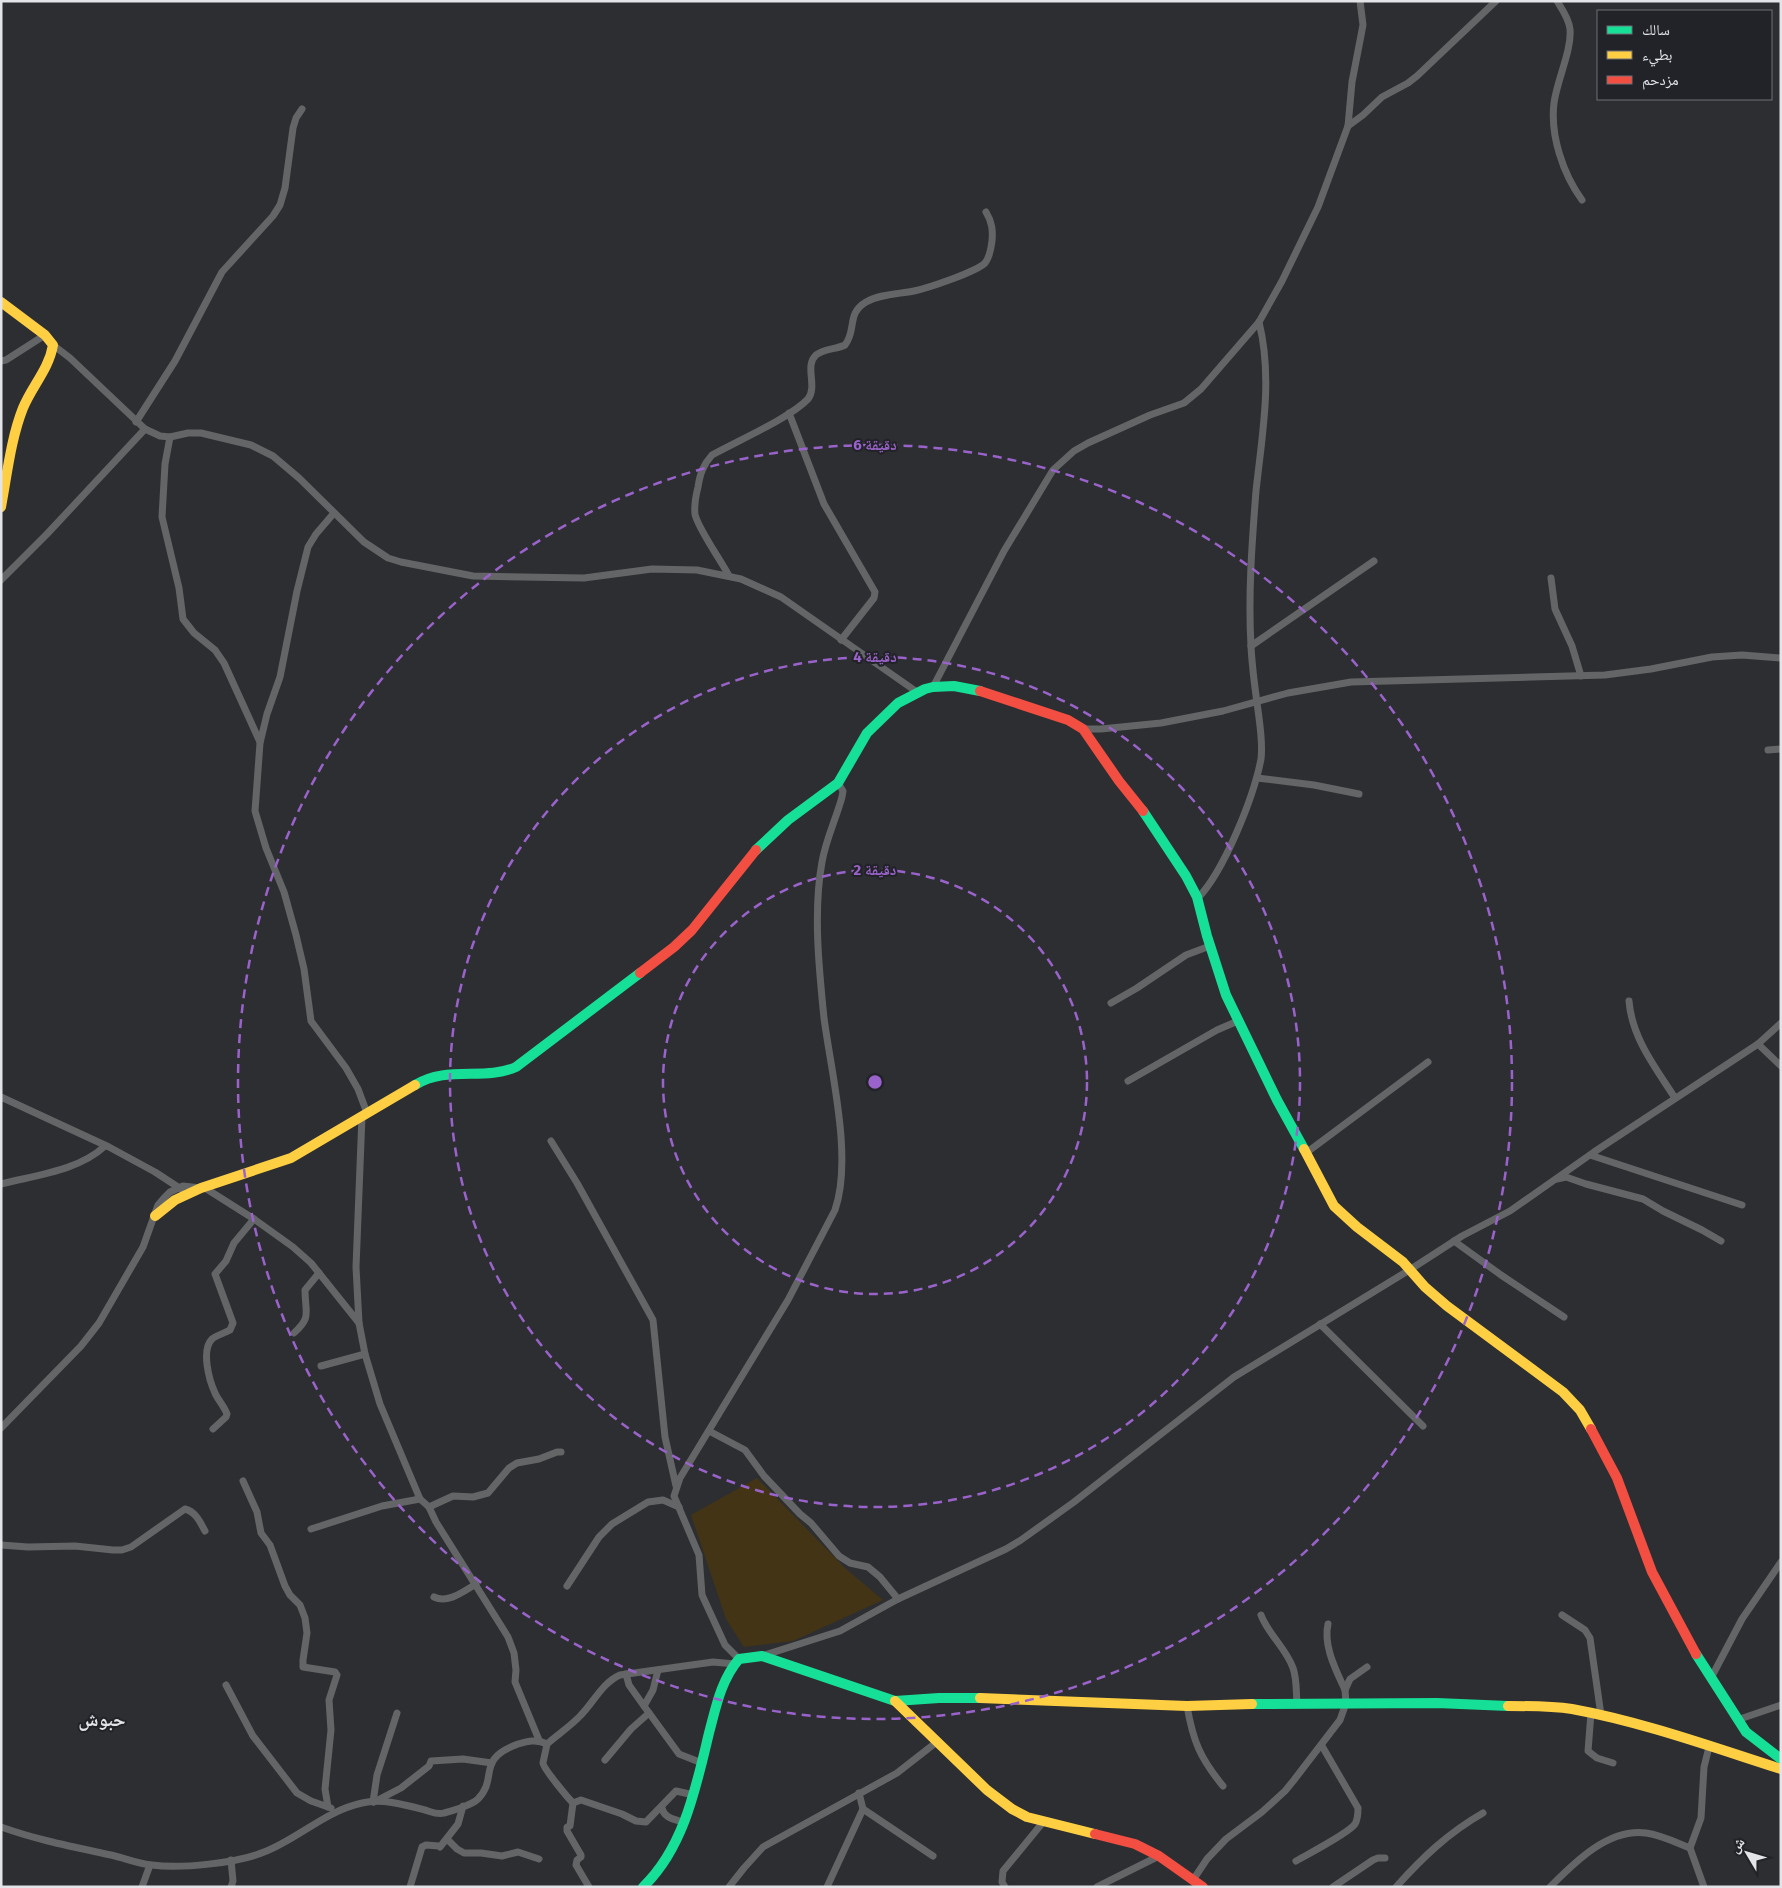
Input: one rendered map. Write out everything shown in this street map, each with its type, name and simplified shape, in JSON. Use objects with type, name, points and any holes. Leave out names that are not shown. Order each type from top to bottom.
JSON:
[{"type":"street","points":[[933,687],[1004,551],[1053,470],[1074,451],[1088,443],[1150,415],[1184,403],[1201,389],[1259,322],[1286,274],[1318,207],[1348,126],[1352,82],[1363,25],[1360,1]]},
{"type":"street","points":[[1348,126],[1364,115],[1382,97],[1417,76],[1496,1]]},
{"type":"street","points":[[1557,1],[1569,22],[1570,29],[1566,54],[1556,88],[1554,128],[1561,156],[1576,192],[1582,200]]},
{"type":"street","points":[[136,422],[175,362],[222,272],[273,216],[280,205],[285,188],[293,128],[296,118],[302,110]]},
{"type":"street","points":[[729,576],[699,525],[695,514],[695,500],[701,471],[712,455],[789,413],[808,398],[812,388],[811,369],[815,357],[818,354],[845,345],[850,334],[854,314],[866,302],[876,298],[928,288],[973,270],[985,263],[990,253],[993,233],[992,221],[986,212]]},
{"type":"street","points":[[1,302],[45,334],[53,345],[70,358],[145,429],[160,436],[170,437],[188,433],[201,434],[252,445],[272,456],[299,478],[364,542],[388,558],[452,573],[474,576],[584,578],[652,569],[698,570],[729,576],[781,597],[917,692]]},
{"type":"street","points":[[1197,898],[1207,889],[1224,858],[1248,804],[1257,778],[1261,756],[1261,738],[1251,646],[1256,491],[1266,406],[1263,338],[1259,322]]},
{"type":"street","points":[[1,361],[6,360],[45,334]]},
{"type":"street","points":[[1,506],[17,426],[23,407],[51,357],[53,345]]},
{"type":"street","points":[[789,413],[824,504],[875,592],[874,598],[842,640]]},
{"type":"street","points":[[1,580],[145,429]]},
{"type":"street","points":[[170,437],[165,464],[162,517],[179,588],[183,619],[194,633],[215,650],[224,662],[260,742]]},
{"type":"street","points":[[334,513],[316,534],[308,547],[280,677],[267,714],[260,742],[255,811],[266,848],[284,892],[296,934],[304,970],[311,1021],[346,1068],[358,1089],[364,1115],[356,1267],[359,1324],[365,1354],[380,1404],[420,1499],[429,1508],[508,1637],[514,1654],[515,1682],[539,1740]]},
{"type":"street","points":[[1251,646],[1374,561]]},
{"type":"street","points":[[1551,578],[1555,609],[1572,646],[1581,676]]},
{"type":"street","points":[[1083,729],[1161,723],[1222,712],[1320,686],[1351,682],[1606,675],[1651,669],[1712,657],[1742,655],[1781,658]]},
{"type":"street","points":[[1,1428],[81,1346],[99,1323],[143,1246],[155,1216],[182,1191],[203,1188],[291,1158],[419,1082],[455,1073],[503,1073],[516,1067],[674,947],[703,918],[732,878],[761,844],[788,820],[838,783],[854,753],[875,724],[898,703],[917,692],[933,687],[966,687],[1055,714],[1083,729],[1164,841],[1186,876],[1197,898],[1226,995],[1276,1100],[1334,1206],[1357,1227],[1411,1269],[1425,1287],[1447,1306],[1548,1380],[1563,1392],[1580,1410],[1617,1478],[1652,1572],[1710,1678],[1746,1732],[1781,1759]]},
{"type":"street","points":[[1768,750],[1781,749]]},
{"type":"street","points":[[1257,778],[1314,785],[1359,794]]},
{"type":"street","points":[[737,1662],[725,1645],[702,1596],[699,1554],[674,1496],[676,1487],[788,1300],[835,1210],[840,1195],[842,1166],[838,1120],[824,1017],[819,954],[818,906],[821,863],[842,797],[842,791],[838,783]]},
{"type":"street","points":[[1111,1002],[1137,988],[1186,955],[1210,946]]},
{"type":"street","points":[[1629,1001],[1630,1017],[1636,1033],[1650,1060],[1675,1098]]},
{"type":"street","points":[[1128,1081],[1217,1030],[1238,1021]]},
{"type":"street","points":[[573,1803],[563,1793],[554,1778],[546,1771],[543,1764],[547,1744],[579,1718],[615,1677],[713,1662],[737,1662],[828,1636],[898,1599],[1006,1549],[1081,1497],[1234,1377],[1454,1241],[1510,1211],[1552,1180],[1758,1044],[1781,1023]]},
{"type":"street","points":[[1758,1044],[1781,1066]]},
{"type":"street","points":[[1306,1154],[1428,1062]]},
{"type":"street","points":[[1,1097],[144,1166],[182,1191]]},
{"type":"street","points":[[551,1141],[577,1183],[653,1320],[665,1437],[676,1487]]},
{"type":"street","points":[[1,1184],[47,1173],[85,1161],[105,1146]]},
{"type":"street","points":[[1590,1155],[1742,1206]]},
{"type":"street","points":[[1552,1180],[1566,1177],[1642,1198],[1721,1241]]},
{"type":"street","points":[[203,1188],[254,1219],[293,1248],[319,1273],[359,1324]]},
{"type":"street","points":[[213,1429],[227,1414],[212,1385],[206,1348],[213,1338],[230,1330],[233,1323],[215,1274],[226,1261],[234,1244],[254,1219]]},
{"type":"street","points":[[1454,1241],[1564,1317]]},
{"type":"street","points":[[294,1333],[305,1324],[307,1318],[305,1290],[319,1273]]},
{"type":"street","points":[[1320,1324],[1423,1426]]},
{"type":"street","points":[[321,1366],[365,1354]]},
{"type":"street","points":[[709,1431],[744,1450],[764,1476],[811,1523],[839,1556],[850,1563],[868,1567],[880,1577],[898,1599]]},
{"type":"street","points":[[429,1508],[453,1496],[473,1497],[488,1492],[509,1468],[517,1462],[545,1458],[556,1452],[561,1452]]},
{"type":"street","points":[[243,1481],[257,1512],[261,1533],[270,1545],[285,1586],[290,1595],[300,1605],[305,1618],[307,1633],[302,1660],[303,1667],[335,1672],[337,1675],[329,1700],[331,1730],[325,1789],[328,1807]]},
{"type":"street","points":[[311,1529],[382,1506],[420,1499]]},
{"type":"street","points":[[566,1586],[599,1537],[612,1524],[648,1502],[663,1500],[679,1507]]},
{"type":"street","points":[[1,1545],[28,1547],[75,1546],[122,1550],[131,1547],[185,1509],[191,1511],[196,1516],[205,1531]]},
{"type":"street","points":[[1710,1678],[1742,1619],[1781,1562]]},
{"type":"street","points":[[434,1597],[439,1599],[449,1598],[476,1584]]},
{"type":"street","points":[[1261,1615],[1292,1666],[1298,1703]]},
{"type":"street","points":[[1562,1615],[1585,1630],[1590,1638],[1596,1714],[1588,1751],[1597,1758],[1613,1763]]},
{"type":"street","points":[[1193,1880],[1207,1858],[1226,1839],[1285,1791],[1322,1746],[1340,1720],[1346,1703],[1344,1690],[1333,1664],[1327,1642],[1328,1624]]},
{"type":"street","points":[[762,1656],[895,1701],[983,1698],[1187,1706],[1437,1702],[1546,1706],[1596,1714],[1670,1734],[1781,1769]]},
{"type":"street","points":[[650,1885],[666,1861],[694,1795],[719,1697],[737,1662]]},
{"type":"street","points":[[1344,1690],[1350,1679],[1367,1667]]},
{"type":"street","points":[[644,1706],[653,1690],[658,1670]]},
{"type":"street","points":[[626,1674],[629,1685],[679,1754],[702,1763]]},
{"type":"street","points":[[226,1685],[253,1736],[297,1793],[310,1801],[338,1812]]},
{"type":"street","points":[[895,1701],[993,1795],[1012,1809],[1027,1817],[1135,1844],[1159,1856],[1203,1887]]},
{"type":"street","points":[[1737,1720],[1781,1705]]},
{"type":"street","points":[[1187,1706],[1198,1749],[1207,1767],[1223,1786]]},
{"type":"street","points":[[374,1802],[378,1775],[397,1713]]},
{"type":"street","points":[[605,1760],[626,1734],[649,1713]]},
{"type":"street","points":[[1,1827],[79,1850],[150,1865],[184,1866],[245,1859],[266,1852],[338,1812],[363,1802],[401,1805],[434,1814],[444,1813],[463,1806],[479,1798],[486,1784],[492,1763],[498,1753],[524,1743],[539,1740],[547,1744]]},
{"type":"street","points":[[729,1887],[763,1847],[897,1773],[938,1741]]},
{"type":"street","points":[[1296,1861],[1347,1832],[1358,1818],[1358,1808],[1322,1746]]},
{"type":"street","points":[[1704,1887],[1690,1848],[1702,1818],[1704,1767],[1709,1747]]},
{"type":"street","points":[[374,1802],[401,1788],[429,1766],[431,1762],[463,1758],[492,1763]]},
{"type":"street","points":[[573,1803],[581,1800],[622,1814],[636,1821],[646,1822],[662,1808],[676,1791],[694,1795]]},
{"type":"street","points":[[827,1887],[863,1809],[859,1793]]},
{"type":"street","points":[[573,1803],[570,1826],[567,1827],[567,1831],[580,1852],[581,1857],[577,1860],[576,1865],[589,1887]]},
{"type":"street","points":[[410,1887],[422,1847],[431,1845],[440,1847],[458,1824],[463,1806]]},
{"type":"street","points":[[662,1808],[668,1817],[682,1822]]},
{"type":"street","points":[[863,1809],[933,1856]]},
{"type":"street","points":[[1396,1887],[1428,1853],[1453,1831],[1483,1813]]},
{"type":"street","points":[[1005,1887],[1002,1882],[1003,1871],[1044,1821]]},
{"type":"street","points":[[1550,1887],[1567,1870],[1602,1844],[1616,1837],[1645,1833],[1668,1839],[1690,1848]]},
{"type":"street","points":[[447,1839],[464,1853],[502,1856],[518,1852],[539,1859]]},
{"type":"street","points":[[1097,1887],[1159,1856]]},
{"type":"street","points":[[1333,1887],[1372,1860],[1385,1858]]},
{"type":"street","points":[[231,1860],[233,1881],[231,1887]]},
{"type":"street","points":[[142,1887],[150,1865]]},
{"type":"shaded area","points":[[757,1478],[845,1568],[883,1600],[793,1641],[744,1647],[726,1619],[691,1515]]},
{"type":"traffic: fast","points":[[756,850],[788,820],[838,783],[867,733],[898,703],[925,689],[933,687],[954,686],[980,691]]},
{"type":"traffic: fast","points":[[1143,811],[1186,876],[1197,897],[1226,995],[1277,1100],[1304,1149]]},
{"type":"traffic: fast","points":[[415,1085],[427,1079],[440,1076],[491,1073],[516,1067],[640,973]]},
{"type":"traffic: fast","points":[[1696,1654],[1746,1732],[1781,1759]]},
{"type":"traffic: fast","points":[[643,1887],[669,1854],[678,1835],[693,1795],[723,1685],[739,1659],[762,1656],[895,1701],[980,1698]]},
{"type":"traffic: fast","points":[[1252,1704],[1437,1703],[1508,1706]]},
{"type":"traffic: slow","points":[[1,302],[45,335],[53,345],[48,362],[23,408],[15,432],[1,507]]},
{"type":"traffic: slow","points":[[155,1216],[175,1200],[201,1188],[291,1158],[415,1085]]},
{"type":"traffic: slow","points":[[1304,1149],[1334,1206],[1357,1227],[1403,1262],[1425,1287],[1447,1306],[1563,1392],[1580,1410],[1591,1429]]},
{"type":"traffic: slow","points":[[980,1698],[1187,1706],[1252,1704]]},
{"type":"traffic: slow","points":[[895,1701],[987,1790],[1012,1809],[1027,1817],[1095,1834]]},
{"type":"traffic: slow","points":[[1508,1706],[1556,1707],[1599,1714],[1677,1736],[1781,1769]]},
{"type":"traffic: jam","points":[[980,691],[1068,720],[1083,729],[1119,781],[1143,811]]},
{"type":"traffic: jam","points":[[640,973],[674,947],[692,930],[756,850]]},
{"type":"traffic: jam","points":[[1591,1429],[1617,1478],[1652,1572],[1696,1654]]},
{"type":"traffic: jam","points":[[1095,1834],[1135,1844],[1159,1856],[1203,1887]]},
{"type":"district","name":"حبوش","points":[[102,1719]]}]
